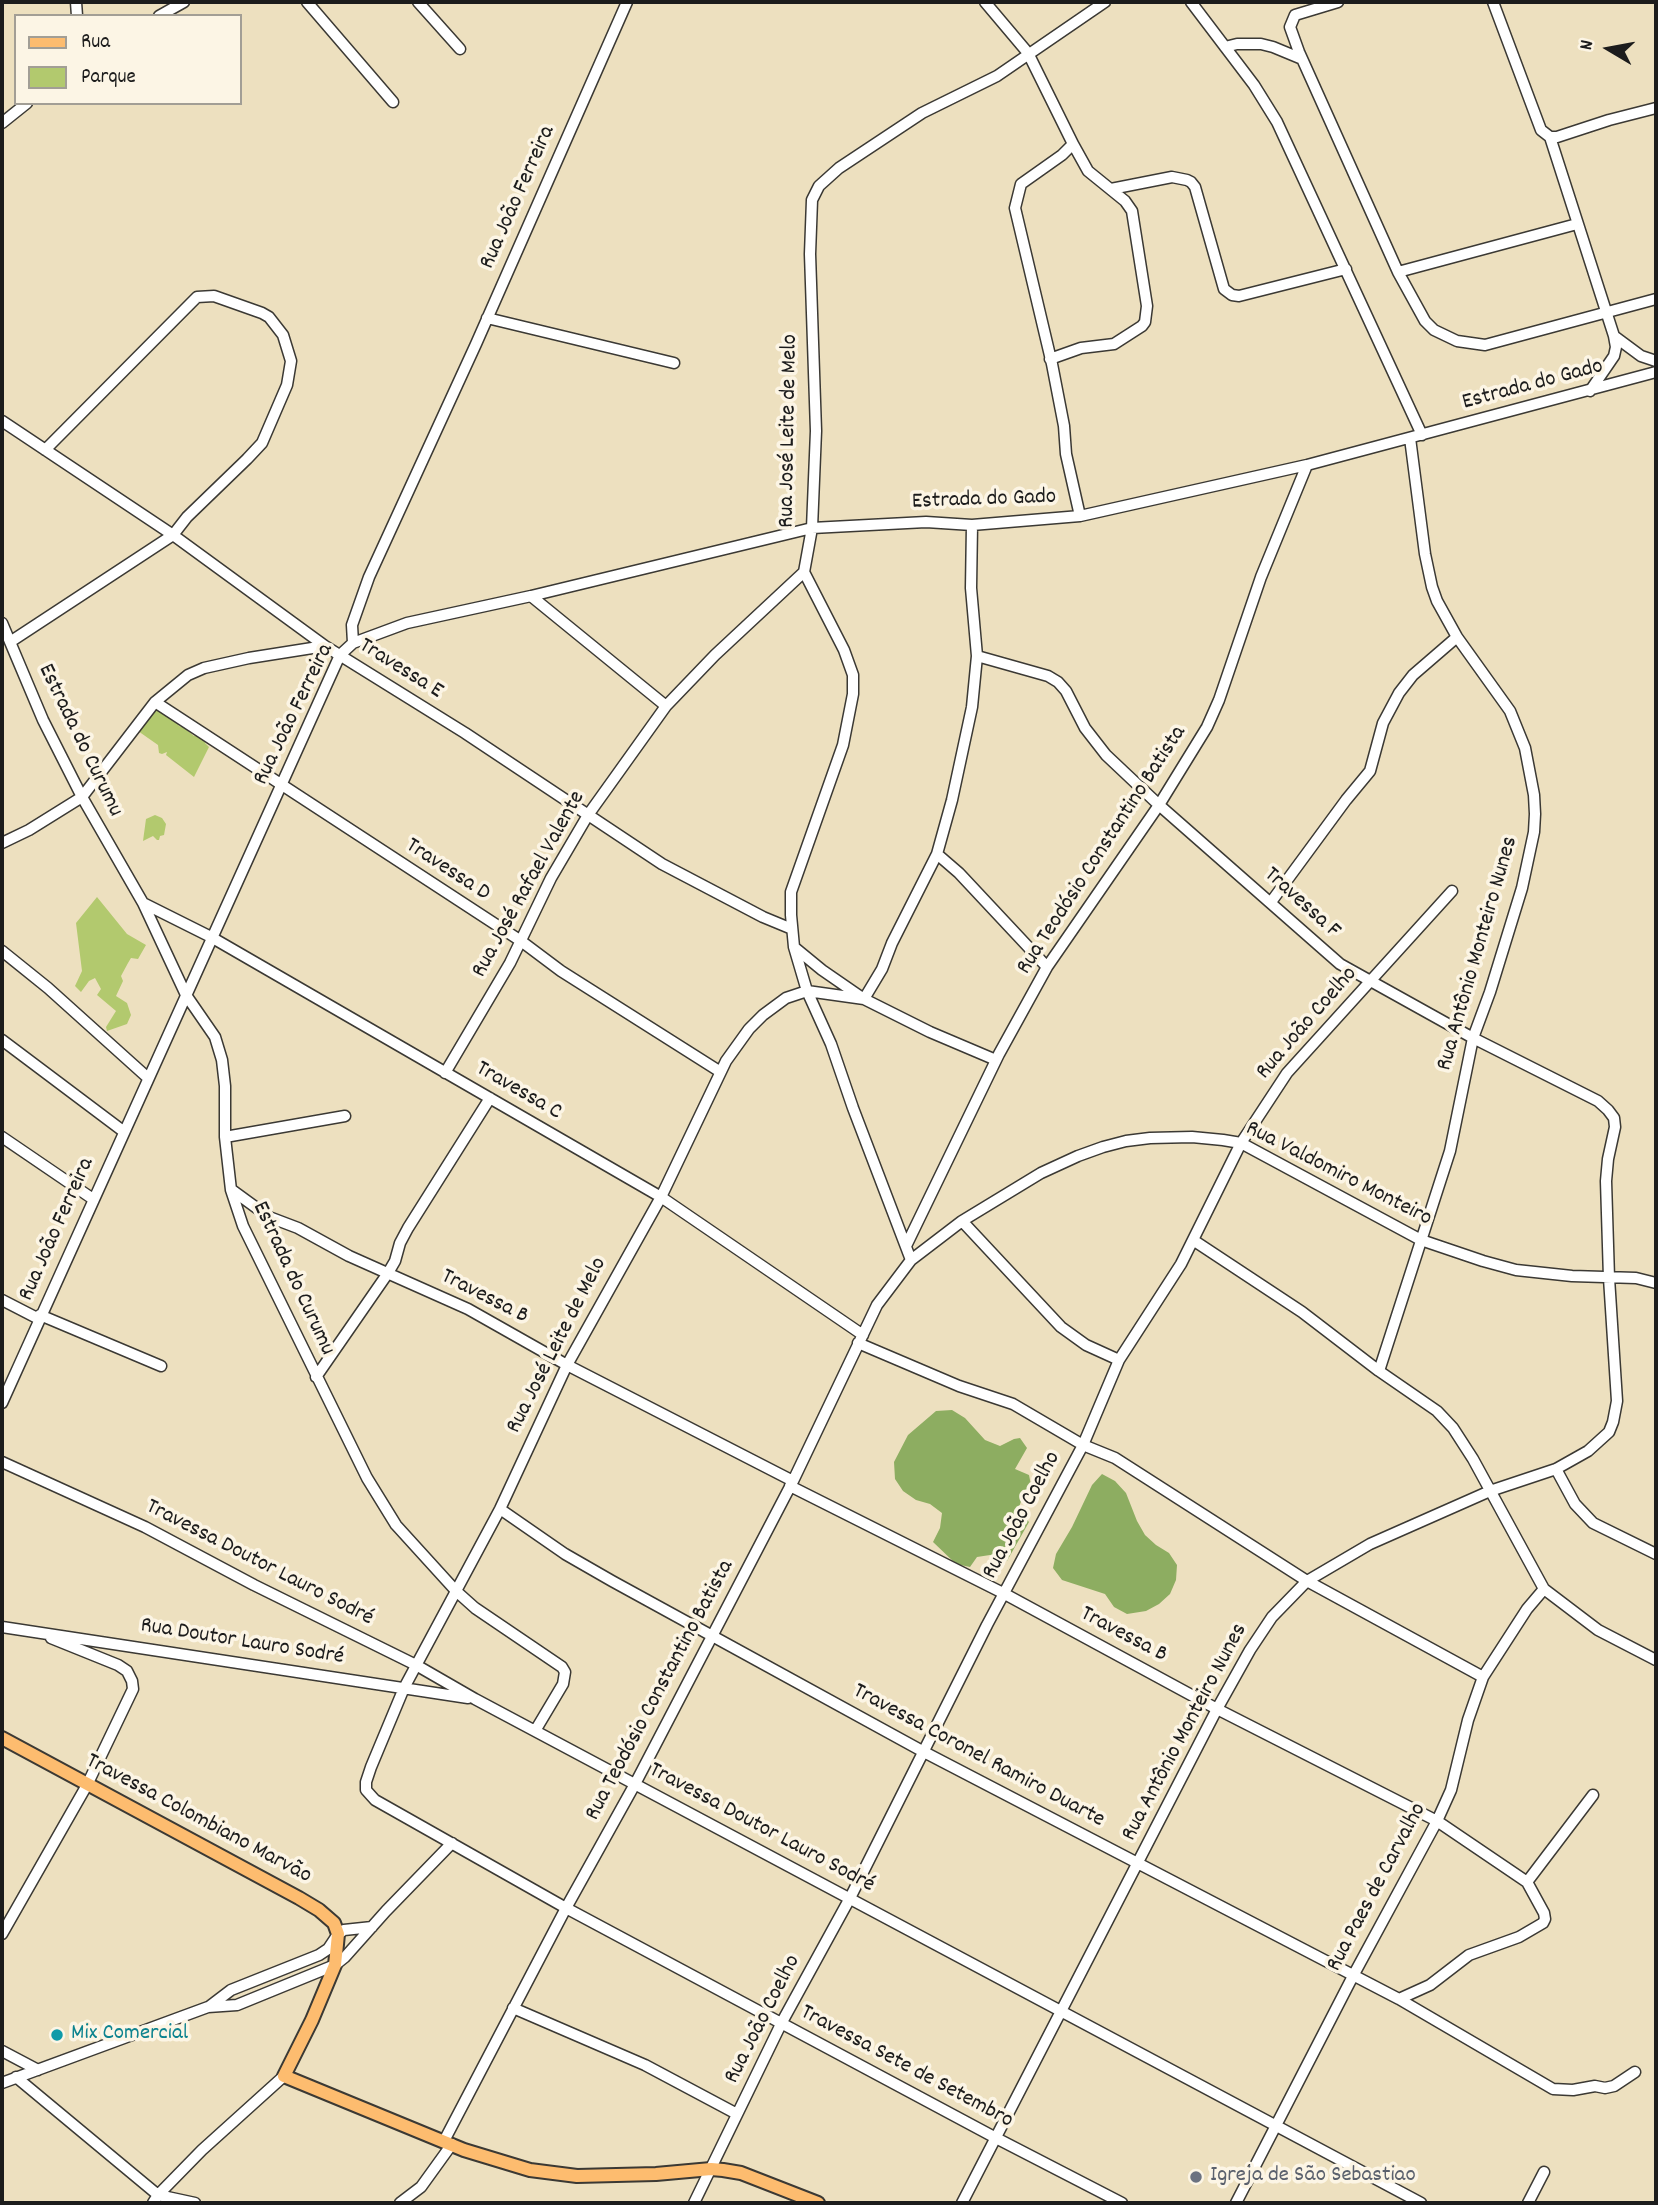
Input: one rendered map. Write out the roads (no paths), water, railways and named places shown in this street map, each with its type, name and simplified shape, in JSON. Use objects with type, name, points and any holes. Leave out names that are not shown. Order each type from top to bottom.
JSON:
[{"type":"main road","name":"Travessa Colombiano Marvão","points":[[2,1738],[306,1902],[328,1916],[338,1934]]},
{"type":"main road","points":[[338,1934],[335,1965],[284,2076],[494,2160],[550,2174],[635,2175],[711,2169],[741,2173],[818,2203]]},
{"type":"street","points":[[174,5],[184,2]]},
{"type":"street","points":[[307,2],[393,102]]},
{"type":"street","points":[[418,2],[460,49]]},
{"type":"street","name":"Rua João Ferreira","points":[[2,1403],[340,655],[353,643],[352,625],[369,578],[627,2]]},
{"type":"street","points":[[985,2],[1028,53],[1088,171],[1125,201],[1132,211],[1147,306],[1145,322],[1136,331],[1114,344],[1081,348],[1051,359]]},
{"type":"street","name":"Rua José Leite de Melo","points":[[804,572],[812,528],[816,431],[810,224],[818,186],[839,168],[922,113],[997,76],[1105,2]]},
{"type":"street","points":[[1191,2],[1254,85],[1277,122],[1422,435]]},
{"type":"street","points":[[1338,2],[1299,13],[1292,18],[1290,27],[1398,272],[1424,321],[1444,336],[1469,344],[1485,345],[1656,299]]},
{"type":"street","points":[[1493,2],[1541,130],[1550,137],[1557,138],[1609,120],[1656,108]]},
{"type":"street","points":[[1225,47],[1261,44],[1302,58]]},
{"type":"street","points":[[2,122],[24,105]]},
{"type":"street","points":[[1550,137],[1616,347],[1614,356],[1590,391]]},
{"type":"street","points":[[1073,144],[1021,184],[1016,196],[1017,220],[1051,359],[1064,426],[1066,454],[1080,516]]},
{"type":"street","points":[[1111,189],[1172,177],[1191,182],[1195,187],[1224,289],[1232,295],[1239,296],[1346,270]]},
{"type":"street","points":[[1398,272],[1577,224]]},
{"type":"street","points":[[10,642],[173,536],[187,517],[262,443],[287,385],[291,361],[283,335],[270,317],[262,313],[209,295],[197,297],[45,450]]},
{"type":"street","points":[[487,318],[674,363]]},
{"type":"street","points":[[1614,336],[1641,356],[1656,361]]},
{"type":"street","name":"Estrada do Gado","points":[[353,643],[407,623],[812,528],[926,522],[972,525],[1080,516],[1307,465],[1656,372]]},
{"type":"street","name":"Travessa E","points":[[2,421],[173,536],[325,646],[465,733],[662,864],[751,911],[792,929]]},
{"type":"street","name":"Rua Antônio Monteiro Nunes","points":[[1379,1371],[1450,1150],[1473,1038],[1522,888],[1534,832],[1535,814],[1525,748],[1514,719],[1457,637],[1437,601],[1427,569],[1410,438]]},
{"type":"street","name":"Rua Teodósio Constantino Batista","points":[[906,1246],[996,1060],[1046,967],[1159,805],[1207,727],[1261,578],[1307,465]]},
{"type":"street","points":[[864,999],[882,969],[892,943],[937,854],[952,800],[972,707],[977,656],[971,588],[972,525]]},
{"type":"street","points":[[804,572],[844,650],[853,675],[853,694],[843,745],[791,892],[794,947],[807,991],[831,1044],[911,1260]]},
{"type":"street","name":"Rua José Rafael Valente","points":[[445,1073],[521,941],[551,878],[589,815],[666,705],[804,572]]},
{"type":"street","points":[[531,596],[666,705]]},
{"type":"street","name":"Estrada do Curumu","points":[[2,623],[43,720],[82,797],[143,902],[186,995],[208,1024],[219,1049],[225,1086],[225,1137],[232,1190],[254,1250],[379,1499],[396,1525],[456,1591],[475,1608],[562,1667],[565,1672],[563,1684],[535,1731]]},
{"type":"street","points":[[1271,902],[1370,771],[1382,723],[1399,693],[1413,675],[1457,637]]},
{"type":"street","points":[[2,844],[29,831],[82,797],[155,702],[188,675],[204,668],[325,646]]},
{"type":"street","name":"Travessa F","points":[[977,656],[1058,682],[1066,691],[1085,728],[1106,755],[1340,964],[1473,1038],[1598,1101],[1614,1118],[1615,1127],[1606,1181],[1609,1278]]},
{"type":"street","name":"Travessa D","points":[[155,702],[521,941],[561,971],[719,1072]]},
{"type":"street","points":[[937,854],[959,873],[1046,967]]},
{"type":"street","name":"Rua João Coelho","points":[[694,2203],[782,2022],[850,1898],[1003,1593],[1083,1445],[1119,1360],[1181,1264],[1241,1143],[1287,1073],[1452,891]]},
{"type":"street","name":"Travessa C","points":[[143,902],[211,937],[661,1198],[860,1339],[959,1386],[1013,1404],[1083,1445],[1115,1458],[1307,1581],[1483,1677]]},
{"type":"street","points":[[794,947],[864,999],[996,1060]]},
{"type":"street","points":[[2,951],[48,988],[148,1078]]},
{"type":"street","points":[[807,991],[864,999]]},
{"type":"street","name":"Rua José Leite de Melo","points":[[375,1800],[367,1792],[366,1783],[404,1688],[500,1509],[567,1365],[661,1198],[719,1072],[762,1015],[786,998],[807,991]]},
{"type":"street","points":[[2,1040],[124,1131]]},
{"type":"street","points":[[316,1377],[388,1273],[408,1228],[490,1098]]},
{"type":"street","points":[[225,1137],[345,1116]]},
{"type":"street","points":[[2,1137],[93,1199]]},
{"type":"street","name":"Rua Valdomiro Monteiro","points":[[911,1260],[961,1221],[1041,1173],[1078,1156],[1126,1141],[1192,1137],[1241,1143],[1421,1240],[1516,1270],[1636,1278],[1656,1283]]},
{"type":"street","name":"Travessa B","points":[[232,1190],[269,1217],[298,1228],[349,1256],[468,1309],[567,1365],[1003,1593],[1217,1709],[1437,1821],[1527,1882]]},
{"type":"street","points":[[961,1221],[1061,1327],[1086,1345],[1119,1360]]},
{"type":"street","points":[[1193,1240],[1302,1312],[1379,1371],[1423,1399],[1453,1428],[1473,1459],[1544,1589],[1598,1630],[1656,1660]]},
{"type":"street","name":"Rua Teodósio Constantino Batista","points":[[400,2203],[421,2187],[448,2143],[513,2008],[635,1784],[792,1483],[877,1305],[911,1260]]},
{"type":"street","name":"Rua Antônio Monteiro Nunes","points":[[962,2203],[1217,1709],[1272,1617],[1307,1581],[1370,1544],[1490,1491],[1556,1469],[1601,1440],[1613,1422],[1617,1401],[1609,1278]]},
{"type":"street","points":[[2,1300],[161,1366]]},
{"type":"street","name":"Travessa Doutor Lauro Sodré","points":[[2,1462],[145,1527],[254,1585],[416,1665],[475,1699],[1421,2203]]},
{"type":"street","points":[[1556,1469],[1575,1504],[1593,1523],[1656,1554]]},
{"type":"street","name":"Travessa Coronel Ramiro Duarte","points":[[500,1509],[565,1554],[612,1581],[924,1752],[1399,1999],[1553,2089],[1573,2090],[1595,2086],[1605,2088],[1614,2086],[1635,2072]]},
{"type":"street","name":"Rua Paes de Carvalho","points":[[1236,2203],[1275,2124],[1437,1821],[1451,1790],[1468,1720],[1483,1677],[1527,1609],[1544,1589]]},
{"type":"street","name":"Rua Doutor Lauro Sodré","points":[[2,1627],[475,1699]]},
{"type":"street","points":[[2,1934],[87,1785],[132,1689],[132,1681],[127,1671],[118,1665],[36,1632]]},
{"type":"street","points":[[1399,1999],[1430,1985],[1469,1955],[1519,1937],[1543,1923],[1544,1913],[1527,1882],[1593,1795]]},
{"type":"street","name":"Travessa Sete de Setembro","points":[[375,1800],[566,1908],[1122,2203]]},
{"type":"street","points":[[208,2007],[237,2005],[335,1965],[452,1843]]},
{"type":"street","points":[[2,2083],[208,2007],[231,1990],[319,1955],[328,1949],[338,1934],[351,1929],[372,1927]]},
{"type":"street","points":[[513,2008],[645,2065],[737,2114]]},
{"type":"street","points":[[2,2051],[38,2070]]},
{"type":"street","points":[[156,2199],[202,2150],[284,2076]]},
{"type":"street","points":[[16,2077],[156,2199],[195,2203]]},
{"type":"street","points":[[1528,2203],[1544,2172]]},
{"type":"place","name":"Mix Comercial","points":[[57,2035]]},
{"type":"place","name":"Igreja de São Sebastiao","points":[[1196,2177]]}]
